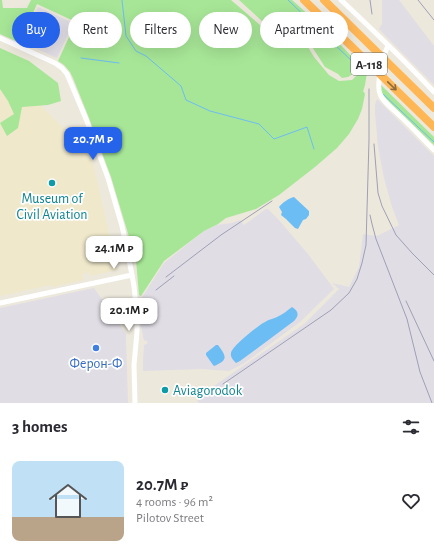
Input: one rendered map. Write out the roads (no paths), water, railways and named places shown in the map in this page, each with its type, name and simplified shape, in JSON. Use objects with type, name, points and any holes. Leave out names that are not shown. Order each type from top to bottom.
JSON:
[{"type":"highway","name":"А-118","points":[[304,0],[434,127]]},
{"type":"highway","name":"А-118","points":[[324,0],[434,108]]},
{"type":"street","points":[[341,0],[434,92]]},
{"type":"street","points":[[0,38],[55,63],[67,74],[108,178],[122,226],[135,294],[137,324],[134,365],[135,403]]},
{"type":"street","points":[[388,46],[378,86],[379,93],[434,150]]},
{"type":"street","points":[[0,303],[132,275]]},
{"type":"water","points":[[294,197],[309,211],[309,215],[303,220],[298,229],[281,215],[282,212],[279,207],[290,198]]},
{"type":"water","points":[[292,307],[298,314],[294,321],[240,361],[235,362],[231,357],[231,353],[241,341],[268,320],[276,318]]},
{"type":"water","points":[[218,345],[221,349],[225,357],[222,362],[214,366],[206,353]]},
{"type":"waterway","points":[[122,0],[126,36],[136,51],[146,56],[181,86],[186,100],[210,111],[259,124],[274,139],[307,127],[314,149]]},
{"type":"waterway","points":[[288,0],[355,64]]},
{"type":"waterway","points":[[81,58],[119,63]]},
{"type":"waterway","points":[[383,94],[434,142]]},
{"type":"railway","points":[[370,0],[372,14]]},
{"type":"railway","points":[[418,0],[434,20]]},
{"type":"railway","points":[[223,384],[331,310],[349,293],[357,279],[366,245],[369,89]]},
{"type":"railway","points":[[374,144],[378,193],[382,206],[396,235],[434,275]]},
{"type":"railway","points":[[166,277],[221,235],[272,201]]},
{"type":"railway","points":[[370,215],[376,239],[407,319],[420,372],[432,403]]},
{"type":"railway","points":[[156,290],[174,276]]},
{"type":"railway","points":[[406,301],[434,361]]},
{"type":"place","name":"Museum of Civil Aviation","points":[[52,183]]},
{"type":"place","name":"Ферон-Ф","points":[[96,348]]},
{"type":"place","name":"Aviagorodok","points":[[165,390]]}]
